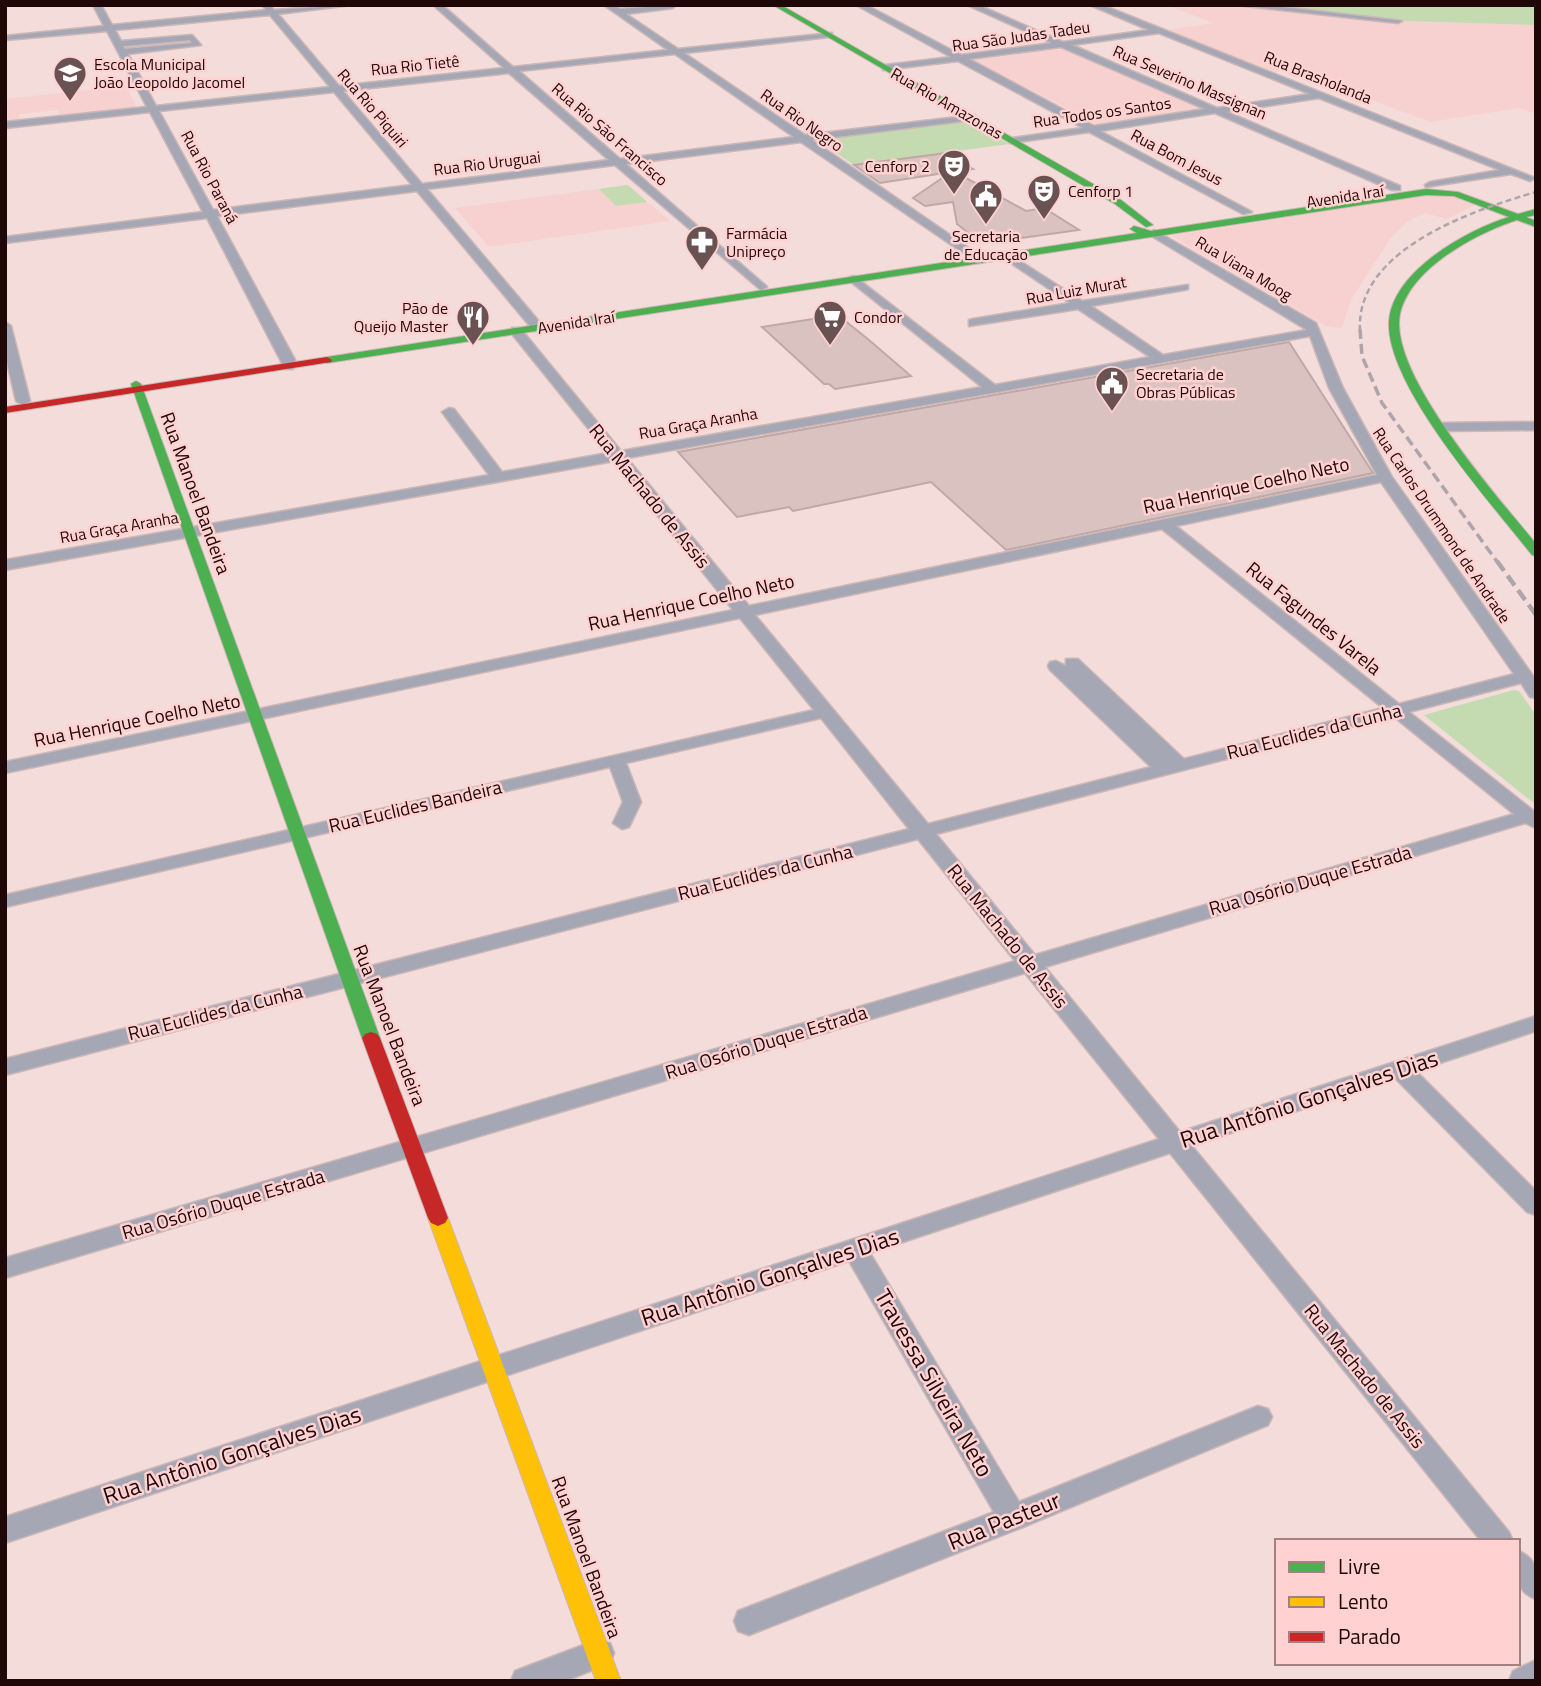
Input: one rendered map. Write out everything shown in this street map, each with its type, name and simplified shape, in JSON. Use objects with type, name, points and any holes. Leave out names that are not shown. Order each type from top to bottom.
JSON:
[{"type":"main road","name":"Rua Rio Amazonas","points":[[776,5],[1118,202],[1148,229]]},
{"type":"main road","name":"Avenida Iraí","points":[[738,294],[761,287],[1006,255],[1179,222],[1430,185]]},
{"type":"main road","points":[[1430,185],[1460,192],[1530,217]]},
{"type":"main road","name":"Avenida Iraí","points":[[5,404],[136,387],[738,294],[854,279],[1148,229],[1418,192],[1460,192]]},
{"type":"main road","points":[[1118,202],[1148,218],[1179,222]]},
{"type":"main road","points":[[1530,217],[1473,234],[1436,258],[1414,278],[1399,303],[1395,320],[1396,348],[1405,373],[1536,552]]},
{"type":"main road","name":"Rua Manoel Bandeira","points":[[136,387],[349,978],[415,1148],[604,1667]]},
{"type":"main road","name":"Avenida Iraí","points":[[5,410],[93,393]]},
{"type":"street","name":"Rua Rio Paraná","points":[[97,5],[212,214],[289,363]]},
{"type":"street","points":[[5,38],[269,9],[347,5]]},
{"type":"street","name":"Rua Rio São Francisco","points":[[438,5],[761,287]]},
{"type":"street","name":"Rua Rio Negro","points":[[608,5],[976,257]]},
{"type":"street","name":"Rua Bom Jesus","points":[[860,5],[1247,212]]},
{"type":"street","name":"Rua Severino Massignan","points":[[971,5],[1396,188]]},
{"type":"street","name":"Rua Brasholanda","points":[[1094,5],[1533,178]]},
{"type":"street","points":[[1241,5],[1398,21]]},
{"type":"street","points":[[618,12],[673,6]]},
{"type":"street","name":"Rua Rio Piquiri","points":[[269,9],[421,187],[529,327]]},
{"type":"street","name":"Rua São Judas Tadeu","points":[[886,68],[1160,31]]},
{"type":"street","name":"Rua Rio Tietê","points":[[5,125],[829,35]]},
{"type":"street","points":[[192,37],[197,45],[120,48],[192,37]]},
{"type":"street","name":"Rua Todos os Santos","points":[[1013,141],[1320,95]]},
{"type":"street","name":"Rua Rio Uruguai","points":[[5,240],[972,117]]},
{"type":"street","name":"Avenida Iraí","points":[[1430,185],[1536,166]]},
{"type":"street","name":"Avenida Iraí","points":[[1460,192],[1533,178]]},
{"type":"street","name":"Rua Viana Moog","points":[[1148,229],[1312,326],[1314,332]]},
{"type":"street","points":[[1006,255],[1161,359]]},
{"type":"street","points":[[854,279],[992,389]]},
{"type":"street","name":"Rua Luiz Murat","points":[[973,323],[1184,287]]},
{"type":"street","points":[[5,326],[23,401]]},
{"type":"street","name":"Rua Machado de Assis","points":[[529,327],[617,456],[1497,1539]]},
{"type":"street","name":"Rua Graça Aranha","points":[[5,565],[1314,332]]},
{"type":"street","name":"Rua Carlos Drummond de Andrade","points":[[1314,332],[1336,388],[1385,477],[1530,685]]},
{"type":"street","points":[[449,412],[498,477]]},
{"type":"street","points":[[1442,427],[1536,425]]},
{"type":"street","name":"Rua Henrique Coelho Neto","points":[[5,768],[1385,477]]},
{"type":"street","name":"Rua Fagundes Varela","points":[[1165,524],[1532,820]]},
{"type":"street","points":[[1064,664],[1172,767]]},
{"type":"street","name":"Rua Euclides da Cunha","points":[[5,1066],[1395,710],[1530,685]]},
{"type":"street","name":"Rua Euclides Bandeira","points":[[5,901],[826,712]]},
{"type":"street","points":[[616,760],[632,802],[622,823]]},
{"type":"street","name":"Rua Osório Duque Estrada","points":[[5,1268],[1030,963],[1532,820]]},
{"type":"street","name":"Rua Antônio Gonçalves Dias","points":[[5,1530],[1536,1024]]},
{"type":"street","points":[[1400,1069],[1536,1206]]},
{"type":"street","name":"Travessa Silveira Neto","points":[[855,1249],[1013,1518]]},
{"type":"street","name":"Rua Pasteur","points":[[748,1621],[1013,1518],[1258,1418]]},
{"type":"street","points":[[1520,1566],[1536,1586]]},
{"type":"street","points":[[526,1681],[604,1667]]},
{"type":"street","points":[[1524,1681],[1536,1675]]},
{"type":"shaded area","points":[[1167,5],[1241,5],[1374,20],[1536,25],[1536,114],[1519,108],[1430,122],[1327,83],[1316,84],[1282,71],[1275,72],[1168,30],[1213,23]]},
{"type":"shaded area","points":[[1061,49],[1200,109],[1097,124],[974,60]]},
{"type":"shaded area","name":"Escola Municipal João Leopoldo Jacomel","points":[[126,86],[136,107],[60,115],[58,110],[19,114],[20,120],[5,121],[5,99]]},
{"type":"shaded area","points":[[628,185],[670,221],[489,247],[455,208]]},
{"type":"shaded area","points":[[1418,196],[1450,196],[1475,205],[1447,219],[1425,213],[1407,222],[1390,239],[1351,300],[1342,328],[1326,326],[1171,236]]},
{"type":"green space","points":[[1241,5],[1536,5],[1536,25],[1374,20]]},
{"type":"green space","points":[[968,121],[1009,144],[854,165],[817,140]]},
{"type":"green space","points":[[628,185],[647,202],[616,206],[599,189]]},
{"type":"green space","points":[[1514,690],[1519,691],[1536,715],[1536,805],[1424,715]]},
{"type":"building","points":[[946,153],[973,169],[955,172],[1026,211],[1044,208],[1079,230],[999,241],[993,237],[976,239],[957,224],[953,202],[925,206],[913,198],[951,172],[880,183],[854,165]]},
{"type":"building","name":"Condor","points":[[838,315],[911,376],[835,389],[824,384],[762,327]]},
{"type":"building","name":"Secretaria de Obras Públicas","points":[[1289,342],[1373,473],[1006,550],[931,482],[793,511],[789,507],[737,517],[678,452]]},
{"type":"railway","points":[[1360,330],[1364,302],[1377,277],[1397,256],[1452,222],[1536,192]]},
{"type":"railway","points":[[1360,330],[1362,356],[1382,403],[1498,563]]},
{"type":"railway","points":[[1497,561],[1536,615]]},
{"type":"traffic: fast","points":[[776,5],[1118,202],[1149,225]]},
{"type":"traffic: fast","points":[[1134,229],[1151,234],[1426,192],[1455,194],[1536,224]]},
{"type":"traffic: fast","points":[[1536,212],[1481,231],[1443,253],[1402,297],[1394,324],[1398,349],[1410,378],[1428,409],[1474,474],[1536,552]]},
{"type":"traffic: fast","points":[[327,360],[1147,234]]},
{"type":"traffic: fast","points":[[136,384],[371,1038]]},
{"type":"traffic: slow","points":[[438,1218],[609,1681]]},
{"type":"traffic: jam","points":[[5,410],[327,360]]},
{"type":"traffic: jam","points":[[371,1038],[438,1218]]},
{"type":"place","name":"Escola Municipal João Leopoldo Jacomel","points":[[70,103]]},
{"type":"place","name":"Cenforp 2","points":[[954,196]]},
{"type":"place","name":"Cenforp 1","points":[[1044,221]]},
{"type":"place","name":"Secretaria de Educação","points":[[986,226]]},
{"type":"place","name":"Farmácia Unipreço","points":[[702,272]]},
{"type":"place","name":"Pão de Queijo Master","points":[[473,347]]},
{"type":"place","name":"Condor","points":[[830,347]]},
{"type":"place","name":"Secretaria de Obras Públicas","points":[[1112,413]]}]
